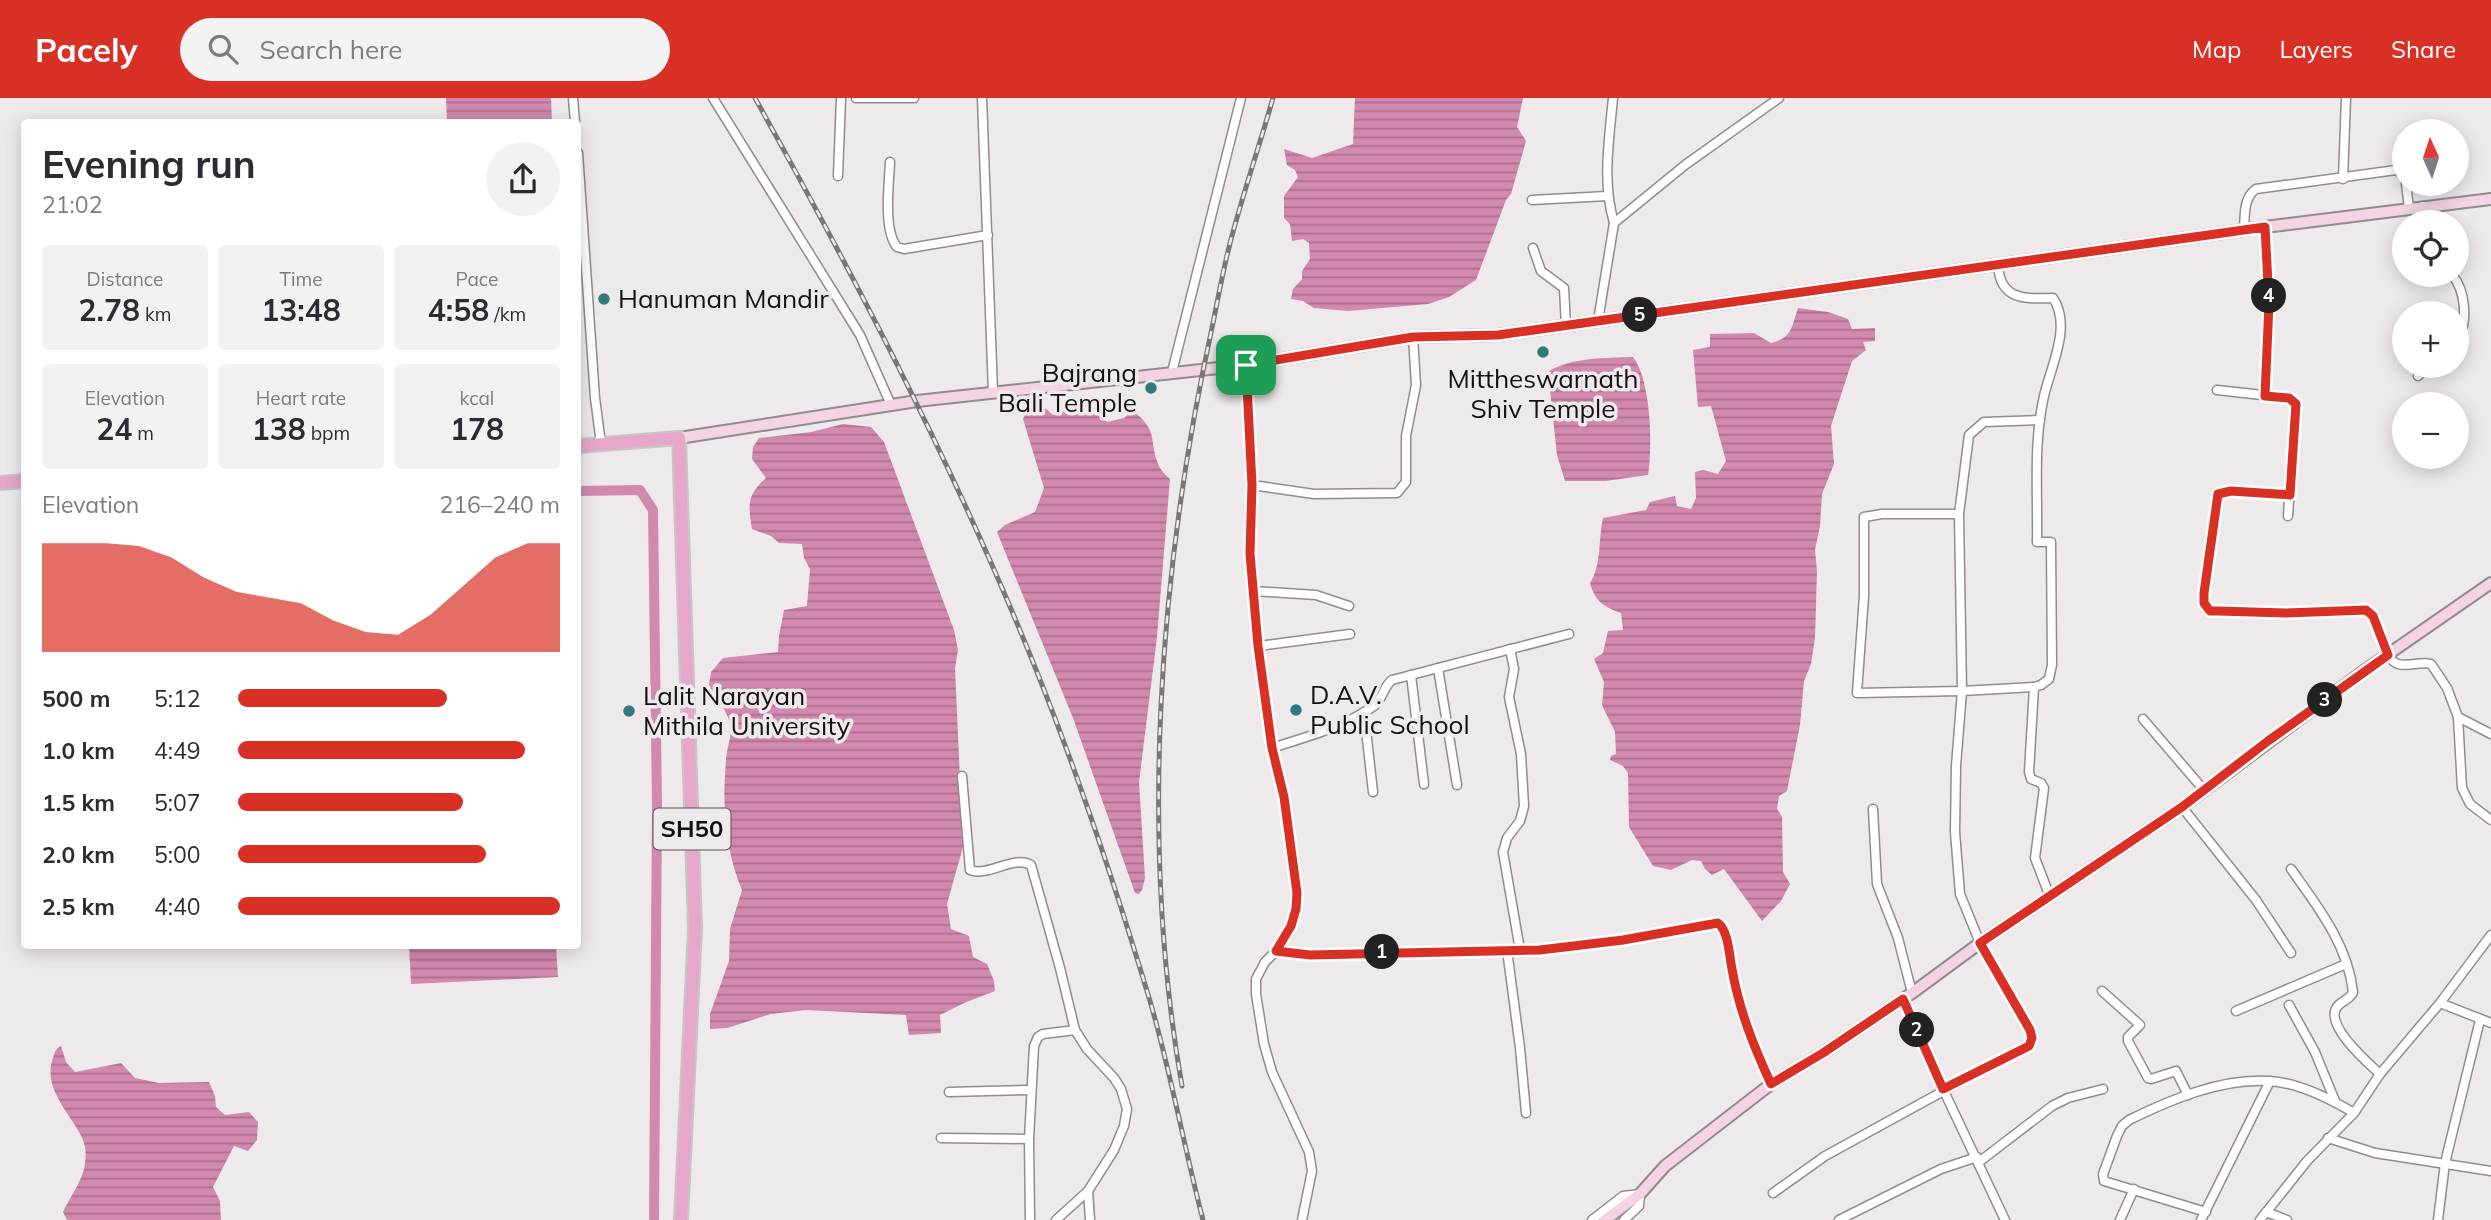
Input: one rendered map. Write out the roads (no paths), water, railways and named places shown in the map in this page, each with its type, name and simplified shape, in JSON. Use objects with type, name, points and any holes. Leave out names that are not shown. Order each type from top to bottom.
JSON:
[{"type":"main road","points":[[581,446],[679,438],[891,405],[1246,365],[1413,337],[1498,335],[2265,227],[2491,199]]},
{"type":"main road","name":"SH50","points":[[679,438],[695,928],[681,1220]]},
{"type":"main road","points":[[0,483],[21,481]]},
{"type":"main road","points":[[1605,1220],[1640,1194],[1665,1166],[1771,1084],[1908,996],[1980,943],[2182,807],[2361,673],[2491,583]]},
{"type":"street","points":[[573,98],[575,119]]},
{"type":"street","points":[[713,98],[860,335],[891,405]]},
{"type":"street","points":[[838,176],[841,98]]},
{"type":"street","points":[[856,98],[914,98]]},
{"type":"street","points":[[982,98],[993,392]]},
{"type":"street","points":[[1172,372],[1241,98]]},
{"type":"street","points":[[1598,321],[1614,223],[1607,195],[1613,98]]},
{"type":"street","points":[[1614,223],[1685,165],[1779,98]]},
{"type":"street","points":[[2343,179],[2346,98]]},
{"type":"street","points":[[890,162],[889,220],[892,240],[897,247],[904,249],[988,235]]},
{"type":"street","points":[[2244,230],[2247,201],[2256,189],[2392,171]]},
{"type":"street","points":[[581,194],[601,444]]},
{"type":"street","points":[[1532,200],[1607,195]]},
{"type":"street","points":[[2408,196],[2409,208]]},
{"type":"street","points":[[2423,206],[2424,210]]},
{"type":"street","points":[[2265,227],[2269,303],[2265,396]]},
{"type":"street","points":[[1533,248],[1541,271],[1563,288],[1566,326]]},
{"type":"street","points":[[1959,514],[1882,514],[1864,517],[1864,596],[1857,693],[2034,687],[2049,679],[2052,665],[2051,542],[2037,542],[2037,445],[2040,420],[2059,343],[2059,307],[2053,298],[2023,299],[2004,289],[1998,264]]},
{"type":"street","points":[[1252,485],[1314,494],[1396,493],[1406,482],[1406,436],[1416,385],[1413,337]]},
{"type":"street","points":[[1246,365],[1252,485],[1250,554],[1258,646],[1272,748],[1284,797],[1297,893],[1291,926],[1256,979],[1256,994],[1264,1044],[1272,1072],[1309,1152],[1312,1171],[1302,1220]]},
{"type":"street","points":[[2217,390],[2289,398],[2296,404],[2288,516]]},
{"type":"street","points":[[1773,1193],[1825,1156],[1943,1089],[2025,1048],[2032,1038],[2012,997],[1980,943],[1960,894],[1955,832],[1956,766],[1962,691],[1959,514],[1969,435],[1983,422],[2040,420]]},
{"type":"street","points":[[2290,495],[2231,491],[2218,494],[2204,593],[2207,608],[2218,611],[2286,613],[2366,610],[2373,616],[2388,655],[2399,664],[2431,664],[2448,688],[2458,717],[2462,788],[2470,804],[2491,820]]},
{"type":"street","points":[[1253,591],[1316,595],[1349,606]]},
{"type":"street","points":[[1258,646],[1350,634]]},
{"type":"street","points":[[1272,748],[1319,733],[1364,712],[1379,701],[1388,683],[1569,634]]},
{"type":"street","points":[[1510,649],[1514,669],[1509,697],[1521,754],[1524,806],[1520,821],[1507,838],[1503,852],[1520,950]]},
{"type":"street","points":[[1438,668],[1457,785]]},
{"type":"street","points":[[1411,675],[1424,783]]},
{"type":"street","points":[[2034,687],[2029,775],[2041,783],[2045,791],[2035,858],[2050,897]]},
{"type":"street","points":[[1364,712],[1373,792]]},
{"type":"street","points":[[2458,717],[2491,734]]},
{"type":"street","points":[[2143,719],[2203,789]]},
{"type":"street","points":[[962,776],[968,867],[976,872],[1024,862],[1031,865],[1075,1030],[1087,1049],[1114,1078],[1121,1089],[1127,1109],[1124,1126],[1114,1150],[1088,1191],[1056,1220]]},
{"type":"street","points":[[2182,807],[2256,900],[2291,953]]},
{"type":"street","points":[[1873,809],[1877,884],[1880,898],[1898,938],[1908,996],[1943,1089],[2005,1220]]},
{"type":"street","points":[[2291,869],[2338,940],[2346,964],[2353,992],[2351,997],[2337,1007],[2337,1023],[2353,1049],[2380,1074]]},
{"type":"street","points":[[1276,951],[1310,955],[1555,948],[1623,940],[1718,923],[1725,934],[1751,1041],[1771,1084]]},
{"type":"street","points":[[2260,1220],[2328,1138],[2354,1113],[2380,1074],[2440,1003],[2491,935]]},
{"type":"street","points":[[1507,950],[1526,1113]]},
{"type":"street","points":[[2236,1011],[2346,964]]},
{"type":"street","points":[[2102,991],[2140,1025],[2128,1037],[2128,1041],[2148,1077],[2151,1079],[2176,1071],[2188,1095]]},
{"type":"street","points":[[2440,1003],[2491,1023]]},
{"type":"street","points":[[2289,1005],[2315,1052],[2335,1101]]},
{"type":"street","points":[[2438,1220],[2445,1163],[2480,1020]]},
{"type":"street","points":[[1030,1220],[1030,1090],[1034,1046],[1038,1037],[1075,1030]]},
{"type":"street","points":[[2206,1212],[2107,1182],[2102,1177],[2122,1126],[2151,1109],[2188,1095],[2239,1083],[2270,1080],[2335,1101],[2354,1113]]},
{"type":"street","points":[[2201,1220],[2270,1080]]},
{"type":"street","points":[[1839,1220],[1941,1170],[1978,1159],[2068,1098],[2103,1089]]},
{"type":"street","points":[[949,1092],[1030,1090]]},
{"type":"street","points":[[941,1138],[1029,1139]]},
{"type":"street","points":[[2328,1138],[2375,1153],[2491,1171]]},
{"type":"street","points":[[2120,1220],[2134,1189]]},
{"type":"street","points":[[1088,1191],[1090,1220]]},
{"type":"street","points":[[1592,1220],[1623,1196],[1640,1194],[1639,1206],[1624,1220]]},
{"type":"street","points":[[2266,1212],[2287,1220]]},
{"type":"waterway","points":[[581,491],[640,490],[653,510],[657,806],[654,1218]]},
{"type":"railway","points":[[755,98],[825,225],[924,418],[1033,663],[1087,807],[1150,1001],[1203,1220]]},
{"type":"railway","points":[[1182,1086],[1169,993],[1161,898],[1161,706],[1168,609],[1194,420],[1222,276],[1273,98]]},
{"type":"place","name":"Hanuman Mandir","points":[[604,299]]},
{"type":"place","name":"Mittheswarnath Shiv Temple","points":[[1543,352]]},
{"type":"place","name":"Bajrang Bali Temple","points":[[1151,388]]},
{"type":"place","name":"D.A.V. Public School","points":[[1296,710]]},
{"type":"place","name":"Lalit Narayan Mithila University","points":[[629,711]]}]
